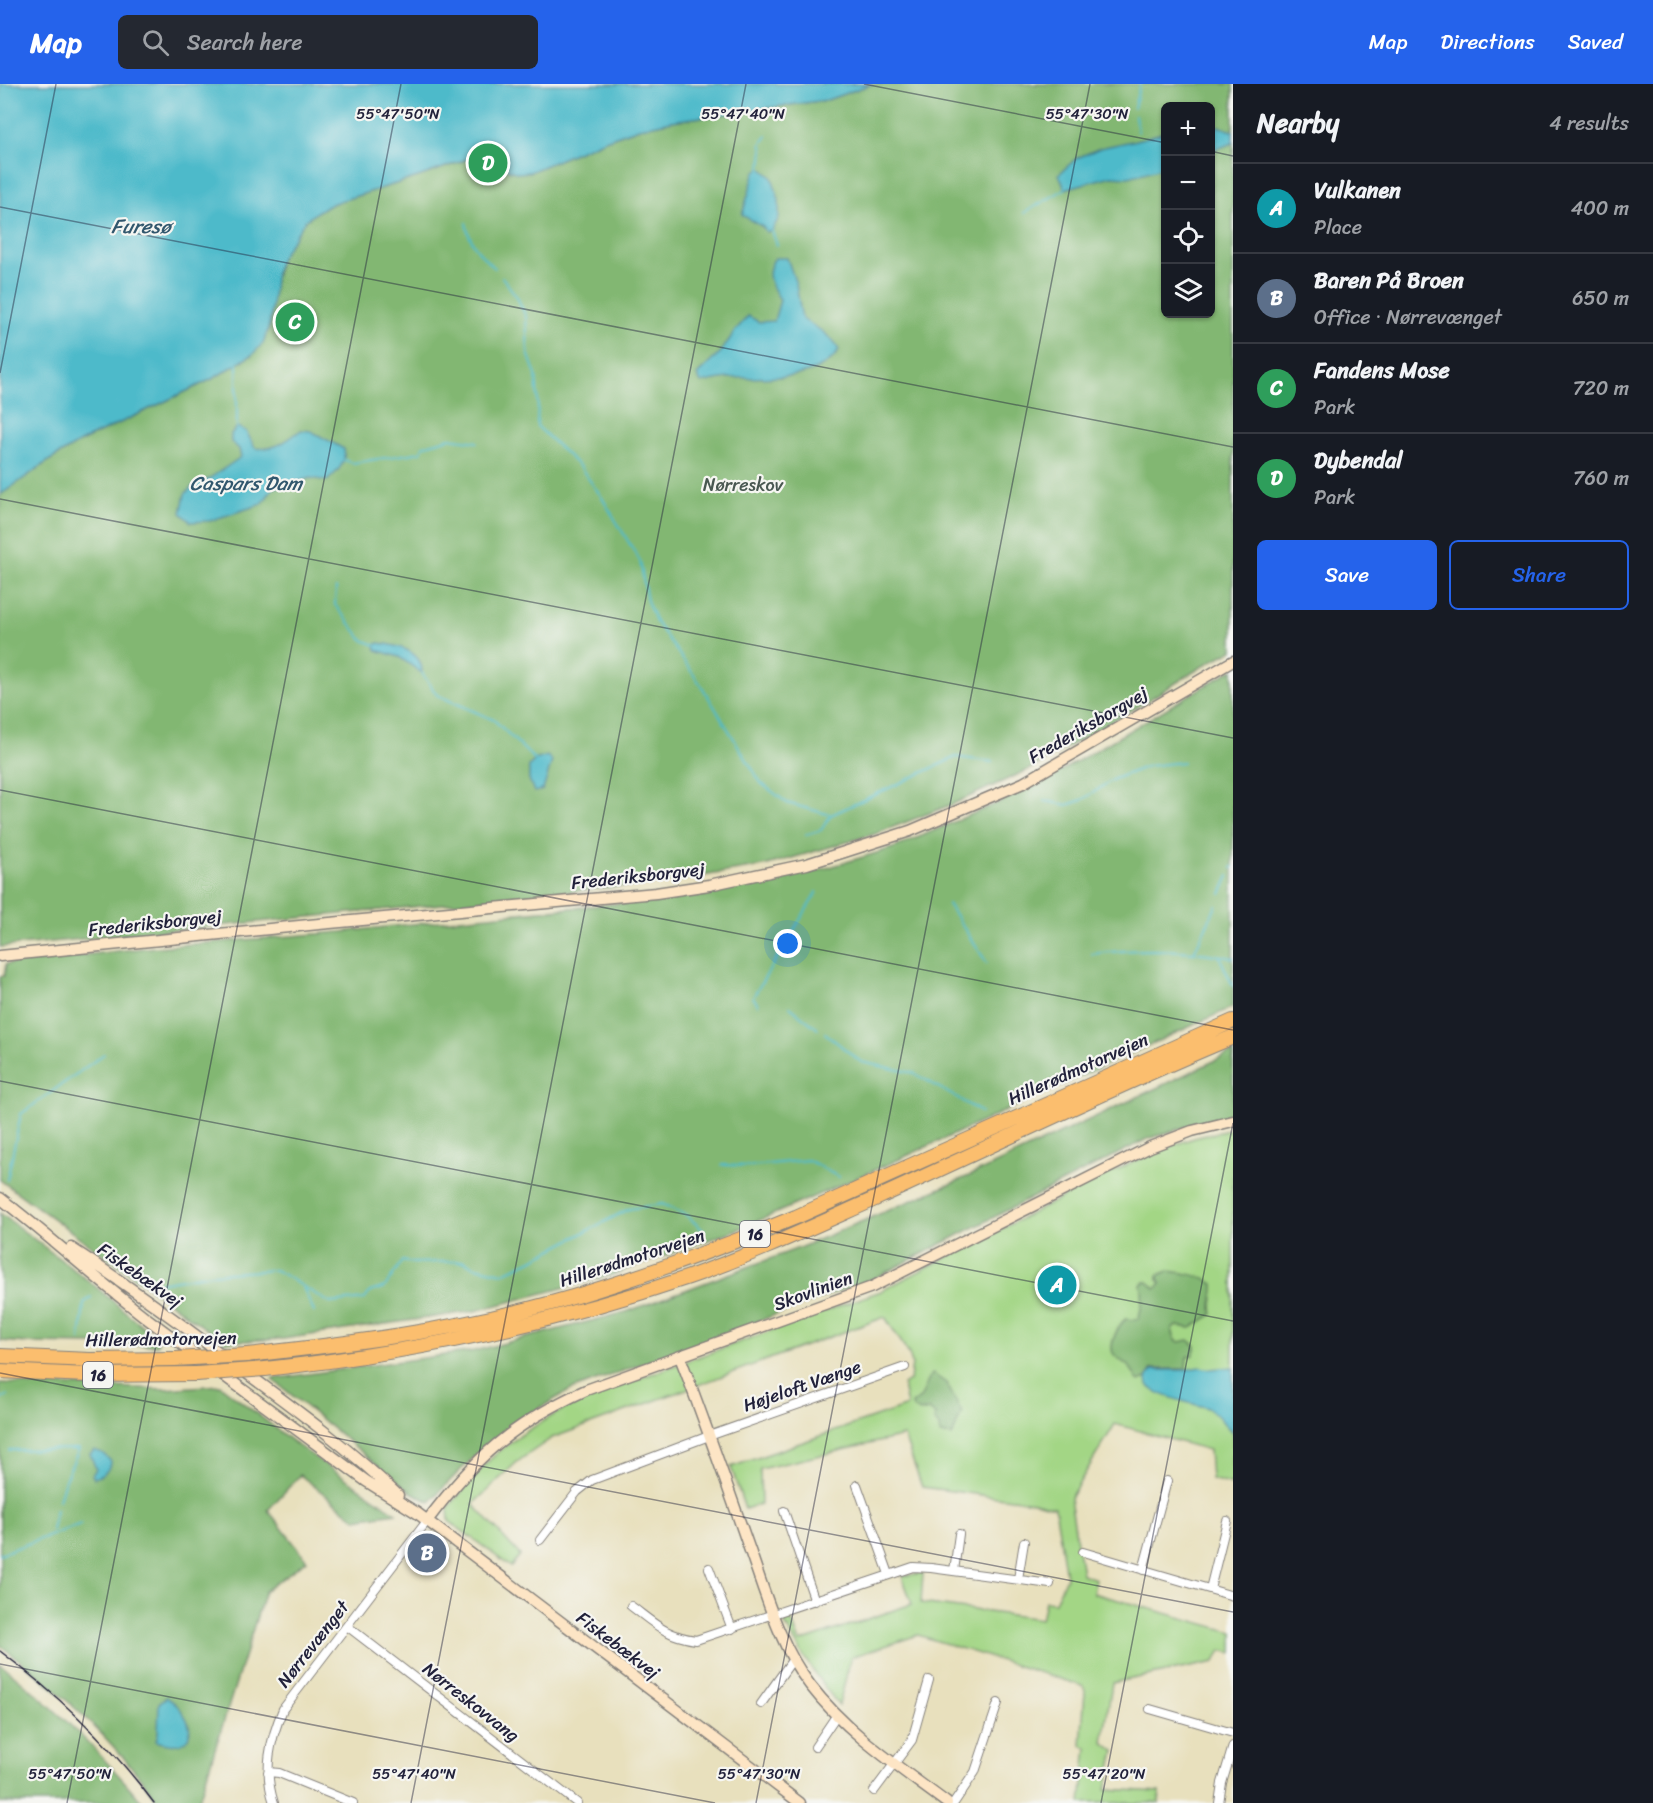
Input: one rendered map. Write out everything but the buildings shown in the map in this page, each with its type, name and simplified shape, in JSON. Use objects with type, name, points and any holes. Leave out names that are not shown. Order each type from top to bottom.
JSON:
[{"type":"highway","name":"Hillerødmotorvejen","points":[[0,1356],[175,1359],[247,1354],[343,1345],[418,1333],[546,1305],[613,1285],[725,1246],[796,1217],[1233,1020]]},
{"type":"highway","name":"Hillerødmotorvejen","points":[[0,1371],[88,1375],[196,1374],[266,1368],[346,1360],[483,1335],[547,1320],[691,1276],[804,1231],[1233,1037]]},
{"type":"street","name":"Frederiksborgvej","points":[[0,956],[666,892],[807,864],[910,831],[1023,783],[1233,661]]},
{"type":"street","name":"Skovlinien","points":[[427,1521],[461,1478],[484,1454],[547,1409],[586,1390],[872,1287],[1150,1146],[1233,1120]]},
{"type":"street","name":"Fiskebækvej","points":[[0,1198],[38,1227],[113,1293],[366,1481],[427,1521],[800,1803]]},
{"type":"street","name":"Fiskebækvej","points":[[38,1227],[143,1295],[285,1401],[378,1477],[417,1514]]},
{"type":"street","points":[[680,1357],[773,1614],[793,1659],[809,1684],[836,1716],[856,1734],[948,1803]]},
{"type":"street","name":"Højeloft Vænge","points":[[540,1540],[585,1485],[709,1437],[905,1367]]},
{"type":"street","points":[[1143,1570],[1167,1481]]},
{"type":"street","points":[[857,1485],[890,1574]]},
{"type":"street","points":[[784,1511],[815,1600]]},
{"type":"street","name":"Nørrevænget","points":[[274,1803],[268,1772],[268,1752],[283,1708],[427,1521]]},
{"type":"street","points":[[1210,1589],[1227,1521]]},
{"type":"street","points":[[954,1571],[959,1534]]},
{"type":"street","points":[[1018,1580],[1024,1542]]},
{"type":"street","points":[[1083,1552],[1233,1596]]},
{"type":"street","points":[[709,1568],[732,1629]]},
{"type":"street","points":[[631,1606],[663,1631],[674,1636],[696,1640],[913,1568],[1050,1584]]},
{"type":"street","name":"Nørreskovvang","points":[[347,1626],[577,1803]]},
{"type":"street","points":[[762,1704],[793,1659]]},
{"type":"street","points":[[874,1791],[912,1740],[929,1680]]},
{"type":"street","points":[[954,1803],[975,1772],[998,1704]]},
{"type":"street","points":[[1150,1709],[1233,1733]]},
{"type":"street","points":[[815,1747],[836,1716]]},
{"type":"street","points":[[1219,1803],[1222,1783],[1233,1746]]},
{"type":"street","points":[[268,1772],[279,1773],[353,1803]]},
{"type":"green space","name":"Nørreskov","points":[[872,84],[1233,84],[1233,650],[1028,770],[953,804],[875,834],[764,866],[659,883],[0,947],[0,495],[80,442],[212,379],[252,355],[281,257],[305,221],[318,211],[334,203],[476,156],[492,158],[510,170],[530,172],[605,140],[639,128],[672,121],[827,100]]},
{"type":"green space","points":[[1233,669],[1233,1007],[902,1158],[744,1227],[612,1275],[475,1311],[283,1339],[224,1342],[0,1180],[0,977],[4,976],[6,964],[144,948],[341,932],[663,899],[820,870],[896,847],[1002,801],[1061,771]]},
{"type":"green space","points":[[1233,1052],[1233,1115],[1145,1140],[873,1279],[571,1390],[495,1439],[462,1468],[430,1502],[411,1492],[272,1379],[474,1351],[626,1312],[799,1248],[976,1173]]},
{"type":"green space","points":[[1233,1129],[1233,1485],[1211,1479],[1209,1450],[1115,1424],[1070,1498],[1082,1574],[1096,1579],[1093,1593],[1233,1632],[1233,1653],[1221,1650],[1215,1662],[1112,1683],[1103,1742],[1115,1751],[1106,1789],[1160,1792],[1159,1803],[1081,1803],[1087,1747],[1081,1745],[1085,1691],[1083,1686],[918,1635],[851,1657],[839,1705],[815,1674],[795,1642],[782,1618],[789,1615],[800,1642],[912,1604],[902,1576],[923,1573],[921,1603],[1041,1619],[1045,1601],[1055,1602],[1066,1577],[1055,1507],[1034,1502],[922,1487],[904,1436],[760,1469],[761,1504],[745,1509],[731,1467],[907,1406],[903,1385],[910,1380],[912,1364],[909,1354],[885,1317],[552,1438],[517,1462],[473,1504],[520,1555],[511,1567],[449,1521],[448,1508],[494,1456],[534,1427],[590,1396],[881,1291],[1110,1173],[1162,1149],[1194,1138]]},
{"type":"green space","points":[[0,1213],[90,1282],[159,1340],[157,1345],[0,1341]]},
{"type":"green space","points":[[1169,1271],[1193,1275],[1214,1284],[1213,1314],[1191,1328],[1177,1326],[1172,1329],[1175,1340],[1179,1342],[1189,1340],[1196,1346],[1193,1355],[1187,1357],[1186,1369],[1152,1369],[1146,1378],[1139,1381],[1129,1367],[1113,1353],[1114,1339],[1121,1324],[1127,1318],[1138,1319],[1141,1311],[1143,1282],[1148,1282],[1156,1289],[1161,1283],[1158,1275]]},
{"type":"green space","points":[[933,1374],[946,1383],[962,1412],[952,1436],[940,1434],[939,1426],[934,1421],[935,1415],[929,1410],[920,1412],[913,1408],[912,1404],[921,1397]]},
{"type":"green space","points":[[0,1383],[164,1389],[220,1385],[297,1445],[396,1513],[356,1519],[300,1475],[268,1510],[307,1560],[265,1591],[198,1803],[159,1803],[124,1759],[86,1718],[0,1645]]},
{"type":"green space","points":[[0,1664],[75,1729],[143,1803],[0,1803]]},
{"type":"water","name":"Furesø","points":[[0,84],[872,84],[827,100],[672,121],[639,128],[530,172],[518,173],[509,170],[492,158],[476,156],[334,203],[305,221],[281,257],[276,271],[270,324],[263,343],[252,355],[212,379],[80,442],[0,495]]},
{"type":"water","points":[[1215,125],[1233,131],[1233,143],[1215,150]]},
{"type":"water","points":[[1161,133],[1161,168],[1129,177],[1111,176],[1065,189],[1059,174],[1077,158],[1100,148]]},
{"type":"water","points":[[761,168],[772,177],[779,200],[779,217],[772,231],[766,232],[763,227],[742,215],[755,172]]},
{"type":"water","points":[[775,258],[787,258],[796,284],[802,319],[818,328],[839,350],[830,361],[804,373],[789,376],[729,378],[701,383],[697,375],[721,352],[748,316],[759,322],[774,321],[780,300],[769,275]]},
{"type":"water","name":"Caspars Dam","points":[[237,427],[246,431],[255,448],[262,449],[280,444],[301,430],[311,431],[344,449],[343,463],[327,481],[311,478],[273,488],[262,504],[209,521],[191,522],[181,513],[185,494],[192,487],[207,480],[241,457],[239,449],[231,442],[231,434]]},
{"type":"water","points":[[379,643],[393,645],[414,654],[421,665],[422,673],[399,657],[376,650],[375,645]]},
{"type":"water","points":[[547,756],[552,761],[543,790],[534,792],[529,779],[529,766],[535,760]]},
{"type":"water","points":[[1200,1367],[1210,1369],[1233,1367],[1233,1432],[1210,1409],[1155,1391],[1148,1385],[1146,1378],[1153,1370],[1183,1370]]},
{"type":"water","points":[[94,1450],[110,1460],[106,1472],[94,1478],[92,1475],[96,1469],[90,1454]]},
{"type":"water","points":[[167,1697],[177,1706],[189,1724],[190,1732],[187,1739],[181,1743],[156,1741],[159,1703]]},
{"type":"waterway","points":[[1134,108],[1140,84]]},
{"type":"waterway","points":[[1135,116],[1138,132]]},
{"type":"waterway","points":[[761,168],[763,149],[761,144],[767,136]]},
{"type":"waterway","points":[[1024,213],[1065,189]]},
{"type":"waterway","points":[[466,223],[476,248],[495,268]]},
{"type":"waterway","points":[[772,231],[777,245]]},
{"type":"waterway","points":[[502,277],[517,297],[526,317],[528,353],[536,375],[537,426],[580,467],[601,496],[640,561],[647,601],[656,622],[701,685],[761,783],[787,803],[831,815],[821,830],[806,835]]},
{"type":"waterway","points":[[237,364],[237,427]]},
{"type":"waterway","points":[[344,460],[353,463],[421,452],[423,446],[450,438],[477,442]]},
{"type":"waterway","points":[[336,588],[335,605],[363,640],[375,645]]},
{"type":"waterway","points":[[422,673],[437,695],[494,720],[535,760]]},
{"type":"waterway","points":[[831,815],[956,757],[992,762]]},
{"type":"waterway","points":[[1045,801],[1067,805],[1082,800],[1114,779],[1148,766],[1183,762]]},
{"type":"waterway","points":[[1221,894],[1229,876]]},
{"type":"waterway","points":[[758,1005],[753,997],[817,892]]},
{"type":"waterway","points":[[948,904],[987,963]]},
{"type":"waterway","points":[[1194,952],[1216,906]]},
{"type":"waterway","points":[[1092,954],[1163,950],[1233,958]]},
{"type":"waterway","points":[[1219,956],[1233,986]]},
{"type":"waterway","points":[[790,1007],[818,1029]]},
{"type":"waterway","points":[[825,1033],[861,1062],[914,1073],[981,1112]]},
{"type":"waterway","points":[[7,1180],[21,1114],[104,1054]]},
{"type":"waterway","points":[[722,1165],[750,1166],[808,1160],[839,1177]]},
{"type":"waterway","points":[[153,1284],[211,1274],[276,1270],[330,1303],[365,1299],[370,1292],[385,1287],[402,1261],[414,1263],[464,1261],[475,1267],[503,1273],[629,1209],[662,1204],[686,1215],[704,1231]]},
{"type":"waterway","points":[[303,1287],[314,1312]]},
{"type":"waterway","points":[[80,1340],[84,1303],[91,1297]]},
{"type":"waterway","points":[[0,1400],[8,1395]]},
{"type":"waterway","points":[[9,1450],[79,1449],[59,1500]]},
{"type":"waterway","points":[[52,1530],[56,1509]]},
{"type":"waterway","points":[[0,1554],[81,1524]]},
{"type":"tram line","points":[[0,1651],[83,1722],[120,1761],[154,1803]]},
{"type":"place","name":"Dybendal","points":[[488,163]]},
{"type":"place","name":"Fandens Mose","points":[[295,322]]},
{"type":"place","name":"Vulkanen","points":[[1057,1285]]},
{"type":"place","name":"Baren På Broen","points":[[427,1553]]}]
